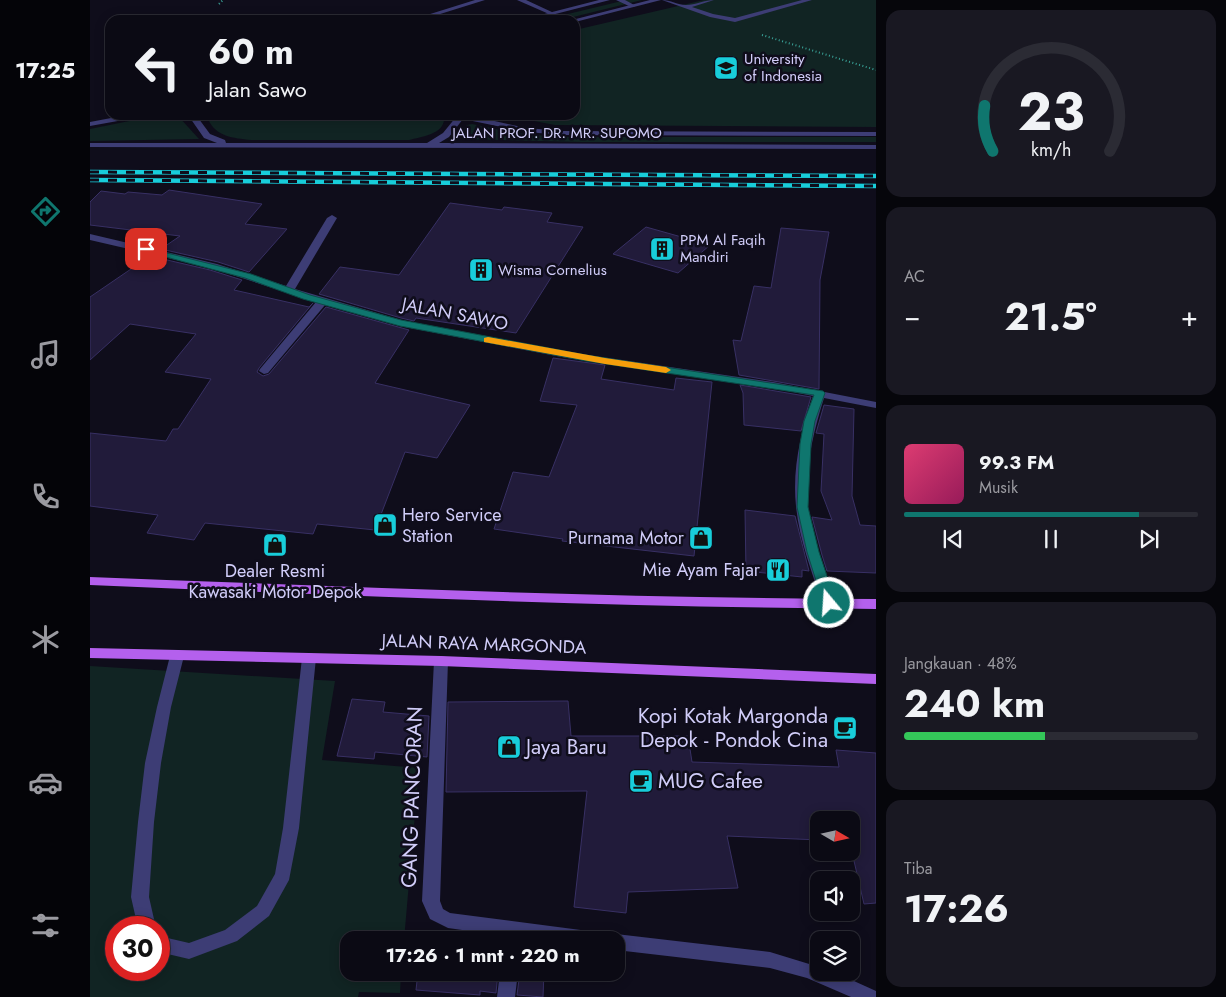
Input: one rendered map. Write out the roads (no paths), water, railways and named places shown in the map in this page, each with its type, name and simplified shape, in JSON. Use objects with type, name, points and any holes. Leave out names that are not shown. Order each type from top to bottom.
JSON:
[{"type":"main road","points":[[90,581],[359,592],[724,603],[876,604]]},
{"type":"main road","name":"JALAN RAYA MARGONDA","points":[[90,653],[442,661],[876,679]]},
{"type":"street","points":[[431,15],[482,0]]},
{"type":"street","points":[[520,0],[551,13]]},
{"type":"street","points":[[543,15],[607,0]]},
{"type":"street","points":[[619,0],[633,6]]},
{"type":"street","points":[[580,19],[658,0]]},
{"type":"street","points":[[665,0],[712,16],[735,20],[808,0]]},
{"type":"street","points":[[685,6],[711,0]]},
{"type":"street","points":[[90,124],[112,120]]},
{"type":"street","points":[[195,120],[201,129],[212,139],[237,144]]},
{"type":"street","points":[[429,146],[446,135],[456,120]]},
{"type":"street","name":"JALAN PROF. DR. MR. SUPOMO","points":[[481,120],[526,130],[564,133],[876,134]]},
{"type":"street","points":[[90,145],[237,144]]},
{"type":"street","name":"JALAN PROF. DR. MR. SUPOMO","points":[[237,144],[876,147]]},
{"type":"street","points":[[289,290],[332,218]]},
{"type":"street","name":"JALAN SAWO","points":[[90,237],[214,266],[322,302],[400,323],[624,364],[737,379],[876,405]]},
{"type":"street","points":[[264,372],[322,302]]},
{"type":"street","points":[[820,393],[810,421],[806,444],[802,507],[813,552],[829,603]]},
{"type":"street","points":[[144,916],[140,897],[153,763],[164,707],[177,656]]},
{"type":"street","points":[[170,947],[189,951],[232,936],[263,911],[283,875],[291,828],[309,658]]},
{"type":"street","name":"GANG PANCORAN","points":[[442,661],[431,901],[436,914],[448,920],[496,931]]},
{"type":"street","points":[[625,943],[770,960],[793,965],[870,997]]},
{"type":"street","points":[[506,997],[508,981]]},
{"type":"railway","points":[[90,172],[876,176]]},
{"type":"railway","points":[[90,180],[876,186]]},
{"type":"place","name":"University of Indonesia","points":[[726,68]]},
{"type":"place","name":"PPM Al Faqih Mandiri","points":[[662,249]]},
{"type":"place","name":"Wisma Cornelius","points":[[481,270]]},
{"type":"place","name":"Hero Service Station","points":[[385,525]]},
{"type":"place","name":"Purnama Motor","points":[[701,538]]},
{"type":"place","name":"Dealer Resmi Kawasaki Motor Depok","points":[[275,545]]},
{"type":"place","name":"Mie Ayam Fajar","points":[[778,570]]},
{"type":"place","name":"Kopi Kotak Margonda Depok - Pondok Cina","points":[[845,728]]},
{"type":"place","name":"Jaya Baru","points":[[509,747]]},
{"type":"place","name":"MUG Cafee","points":[[641,781]]}]
